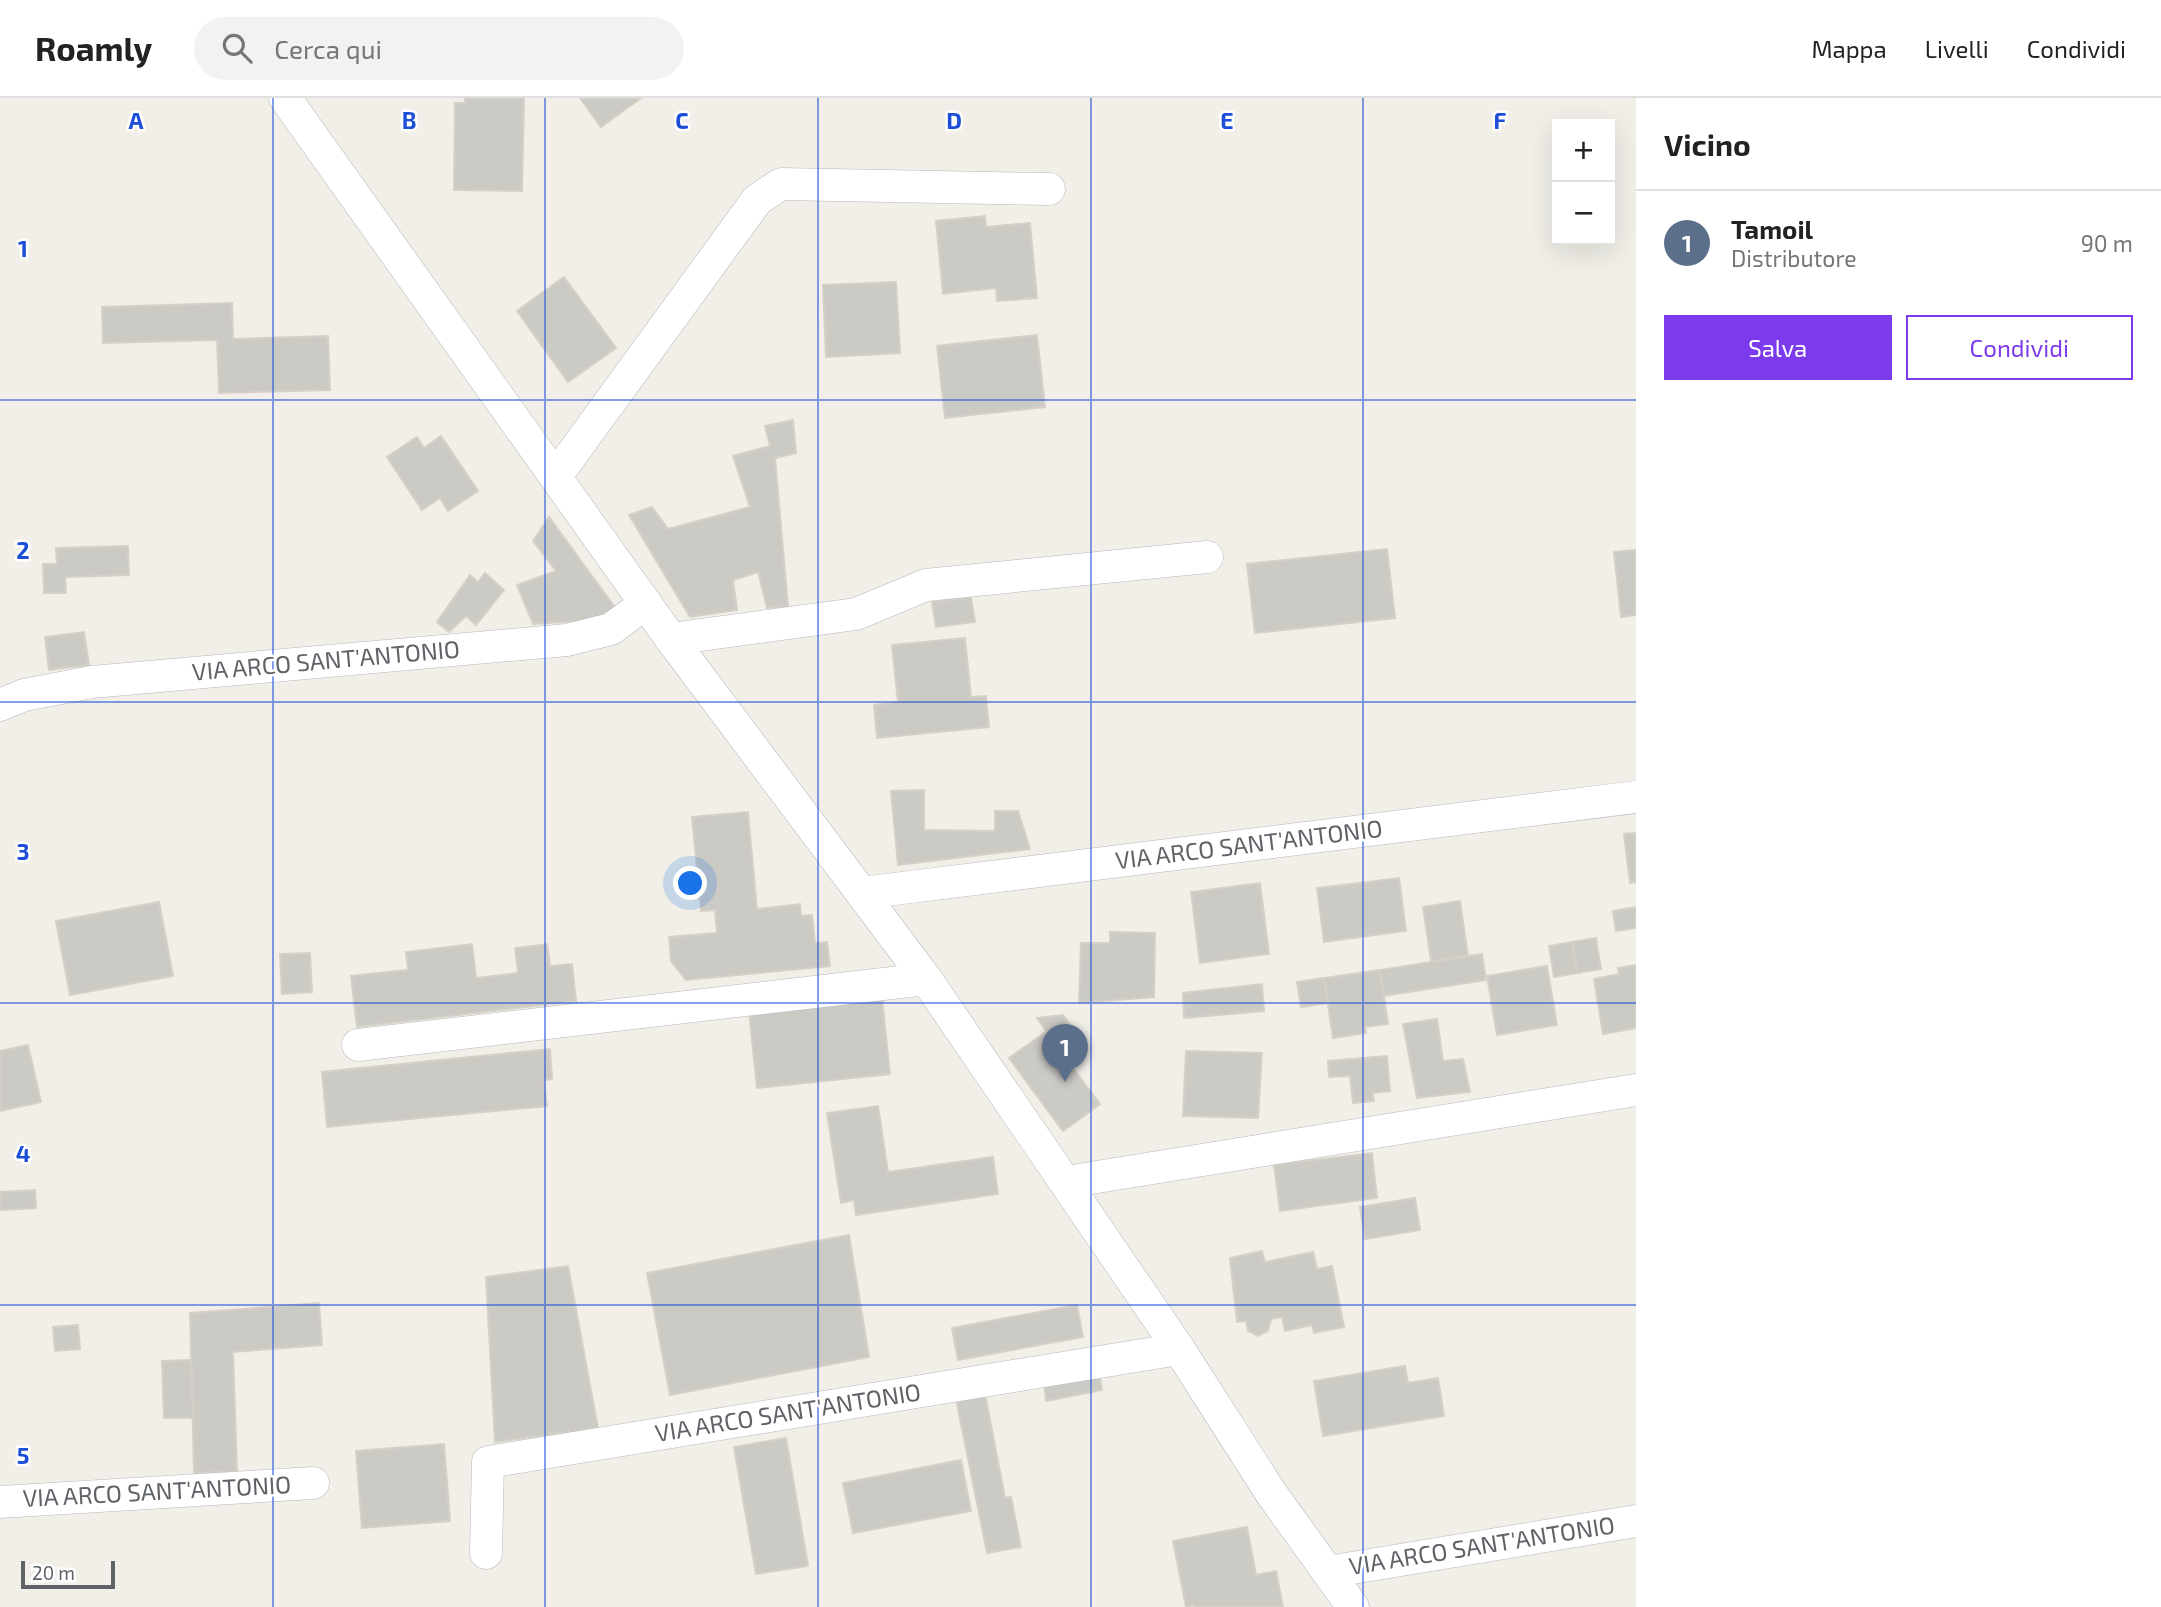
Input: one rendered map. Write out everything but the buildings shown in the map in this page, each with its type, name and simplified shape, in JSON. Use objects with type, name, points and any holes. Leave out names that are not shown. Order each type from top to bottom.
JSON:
[{"type":"street","name":"VIA ARCO SANT'ANTONIO","points":[[285,98],[671,639],[926,979],[1179,1349],[1271,1493],[1353,1607]]},
{"type":"street","points":[[556,476],[757,200],[781,184],[1049,189]]},
{"type":"street","points":[[671,639],[856,614],[926,585],[1207,557]]},
{"type":"street","name":"VIA ARCO SANT'ANTONIO","points":[[0,705],[24,695],[92,682],[567,640],[611,629],[646,603]]},
{"type":"street","name":"VIA ARCO SANT'ANTONIO","points":[[862,893],[1636,797]]},
{"type":"street","points":[[358,1045],[926,979]]},
{"type":"street","points":[[1066,1182],[1636,1090]]},
{"type":"street","name":"VIA ARCO SANT'ANTONIO","points":[[486,1553],[488,1462],[1179,1349]]},
{"type":"street","name":"VIA ARCO SANT'ANTONIO","points":[[0,1502],[313,1483]]},
{"type":"street","name":"VIA ARCO SANT'ANTONIO","points":[[1328,1572],[1636,1521]]},
{"type":"place","name":"Tamoil","points":[[1065,1082]]}]
